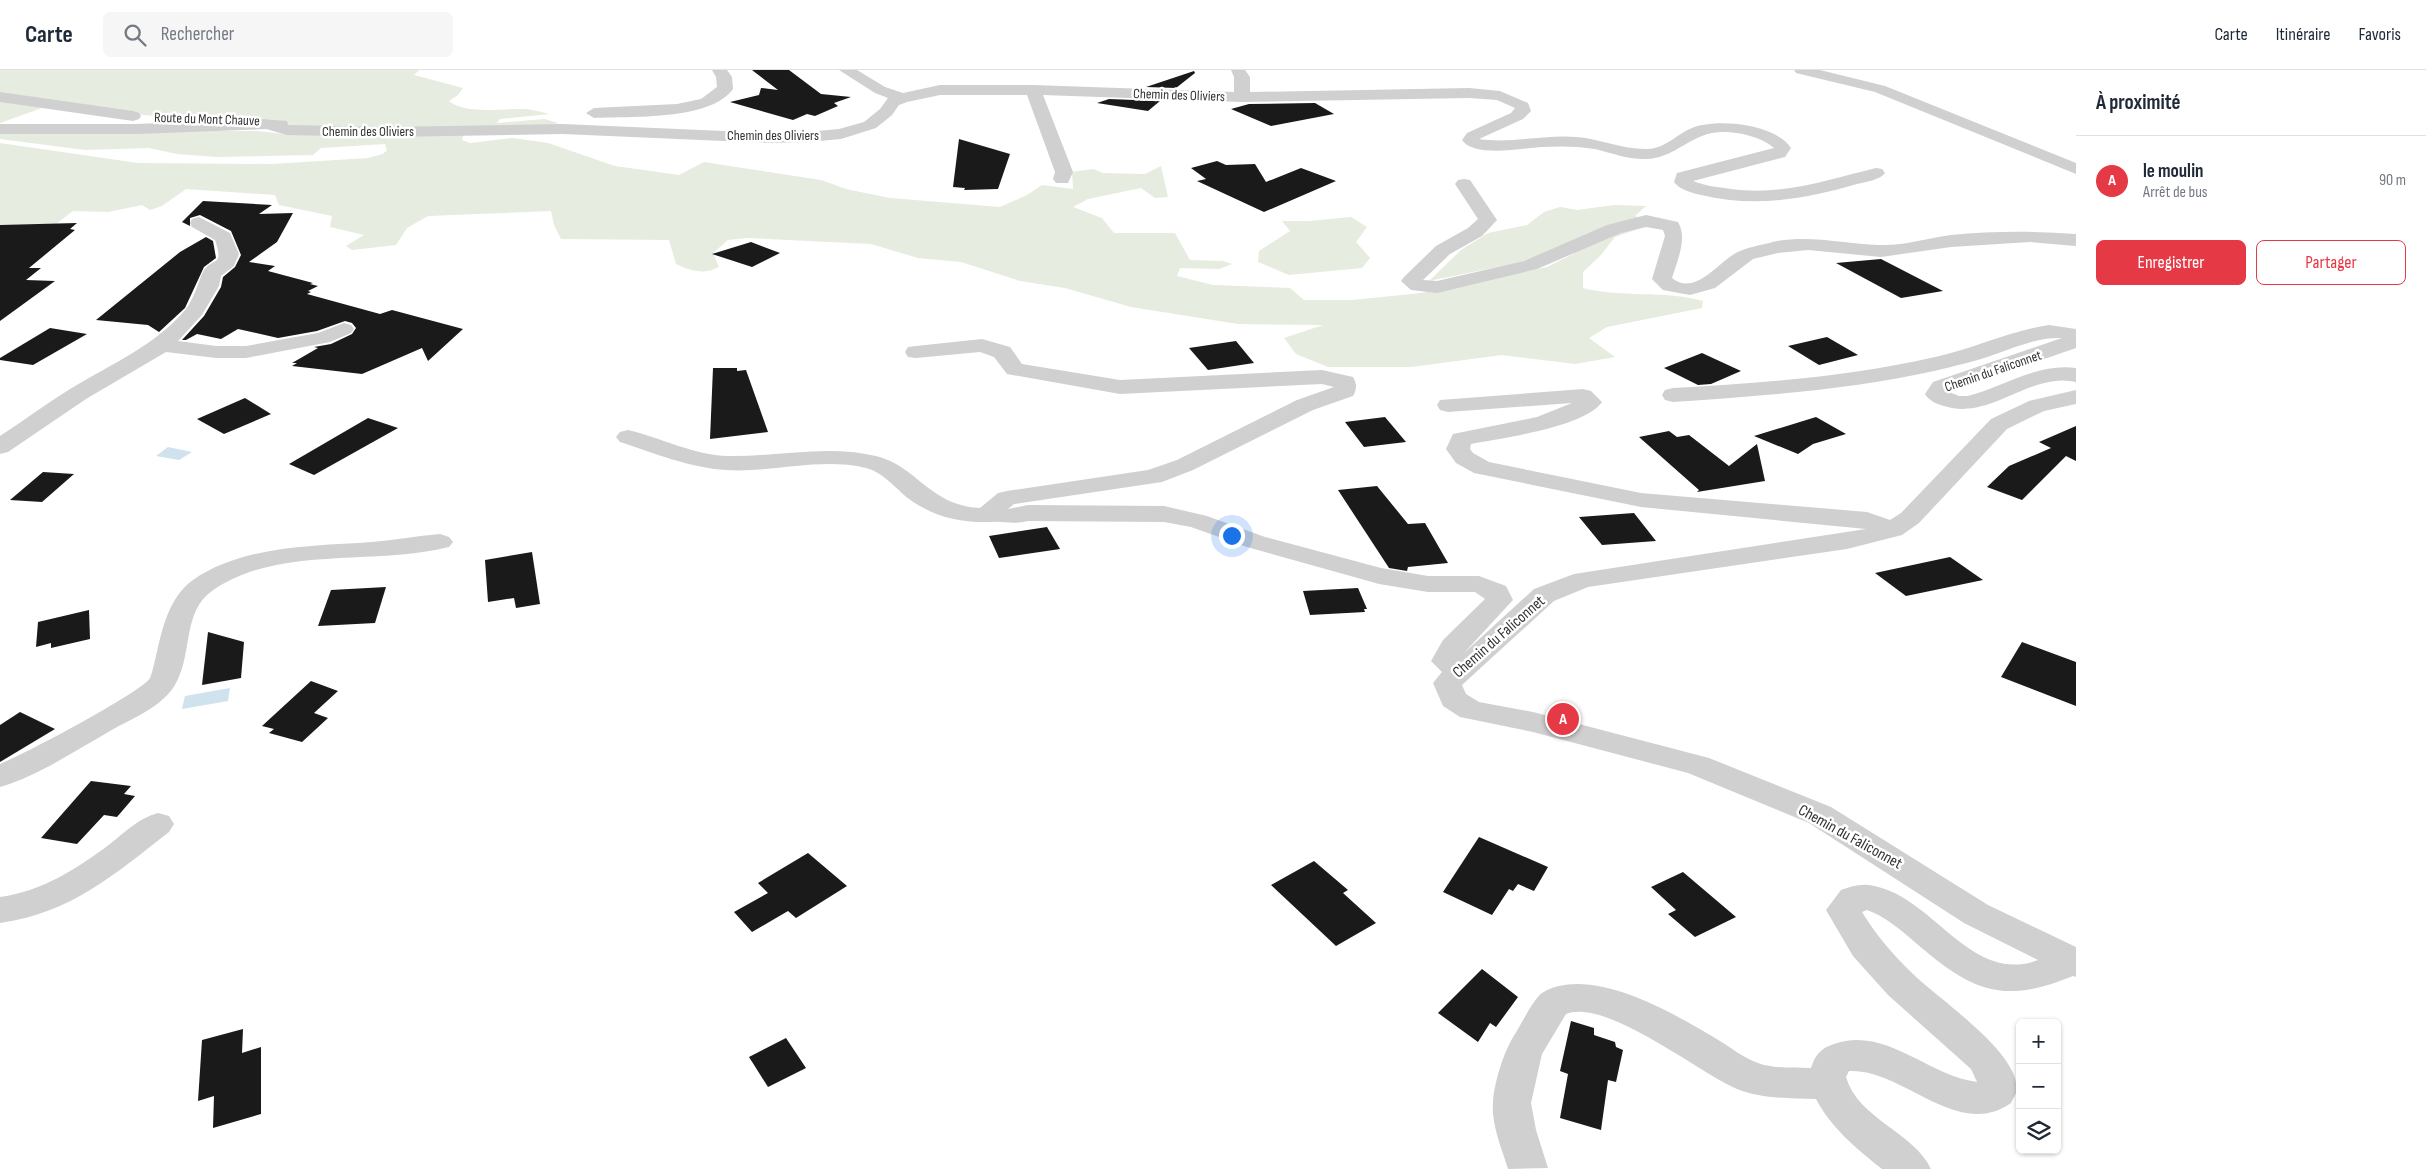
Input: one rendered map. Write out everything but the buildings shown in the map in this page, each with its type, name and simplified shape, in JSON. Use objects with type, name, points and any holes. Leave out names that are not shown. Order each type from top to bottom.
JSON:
[{"type":"street","points":[[264,124],[505,121],[567,114],[677,109],[706,102],[725,89],[724,77],[720,70]]},
{"type":"street","points":[[846,70],[880,90],[902,98]]},
{"type":"street","name":"Chemin des Oliviers","points":[[264,124],[287,130],[386,132],[564,129],[808,138],[842,134],[870,125],[886,112],[893,102],[942,83],[1033,90],[1242,97],[1242,77],[1238,70]]},
{"type":"street","points":[[1800,70],[1880,89],[2076,169]]},
{"type":"street","points":[[1033,90],[1064,172],[1062,179]]},
{"type":"street","points":[[1242,97],[1470,93],[1500,96],[1522,106],[1523,111],[1517,116],[1473,136],[1470,140],[1480,145],[1556,140],[1581,142],[1647,154],[1670,149],[1703,129],[1716,128],[1754,132],[1780,144],[1783,148],[1779,154],[1683,178],[1683,182],[1690,186],[1731,195],[1758,198],[1784,197],[1876,173]]},
{"type":"street","name":"Route du Mont Chauve","points":[[0,97],[128,116],[188,119],[261,119],[267,121],[264,124],[136,129],[0,129]]},
{"type":"street","points":[[1464,184],[1488,220],[1475,232],[1443,250],[1411,281],[1418,286],[1437,287],[1530,265],[1614,229],[1646,221],[1671,226],[1674,236],[1662,279],[1670,286],[1690,289],[1708,284],[1746,255],[1778,247],[1808,244],[1882,251],[1951,241],[2020,237],[2076,240]]},
{"type":"street","points":[[0,447],[78,394],[162,346],[195,311],[209,286],[212,274],[227,262],[229,254],[223,237],[199,223]]},
{"type":"street","points":[[162,346],[216,352],[246,352],[323,338],[344,329]]},
{"type":"street","points":[[1673,395],[1830,382],[1971,355],[2038,331],[2064,331],[2076,335]]},
{"type":"street","name":"Chemin du Faliconnet","points":[[2076,340],[2055,350],[1941,387],[1936,394],[1948,400],[1968,403],[2019,384],[2056,374],[2076,375]]},
{"type":"street","points":[[916,352],[982,345],[1002,352],[1015,369],[1120,387],[1322,377],[1345,382],[1345,391],[1305,405],[1168,472],[1153,477],[1007,498],[995,506],[993,514]]},
{"type":"street","points":[[1448,406],[1583,396],[1591,402],[1577,411],[1554,418],[1460,438],[1458,449],[1464,458],[1482,468],[1642,500],[1867,520],[1893,530]]},
{"type":"street","name":"Chemin du Faliconnet","points":[[2074,962],[1976,914],[1820,815],[1698,765],[1533,722],[1470,710],[1453,699],[1447,683],[1544,595],[1583,580],[1847,541],[1893,530],[1910,518],[1999,424],[2037,406],[2076,397]]},
{"type":"street","points":[[628,437],[725,463],[820,456],[876,463],[890,469],[932,504],[951,513],[978,516],[993,514],[1012,517],[1028,513],[1164,514],[1198,520],[1256,542],[1379,576],[1428,584],[1479,584],[1496,592],[1499,600],[1453,646],[1445,661],[1459,671]]},
{"type":"street","points":[[0,776],[19,769],[118,713],[161,684],[166,673],[176,628],[185,605],[194,594],[213,580],[248,566],[307,554],[440,542]]},
{"type":"street","points":[[0,910],[39,901],[72,887],[158,824]]},
{"type":"street","points":[[1911,1169],[1868,1134],[1837,1103],[1827,1084],[1828,1068],[1835,1059],[1849,1055],[1869,1057],[1902,1067],[1955,1093],[1972,1098],[1987,1098],[1997,1092],[1995,1076],[1984,1058],[1901,985],[1866,947],[1843,910],[1847,903],[1855,898],[1867,898],[1886,903],[1908,916],[1958,960],[1993,976],[2029,978],[2074,962]]},
{"type":"street","points":[[1528,1168],[1516,1130],[1512,1103],[1524,1050],[1553,1004],[1568,998],[1594,1000],[1624,1008],[1692,1043],[1749,1077],[1773,1082],[1827,1084]]},
{"type":"shaded area","points":[[0,70],[419,70],[414,75],[463,88],[458,95],[449,101],[456,105],[486,110],[526,109],[549,114],[500,119],[497,123],[545,119],[558,123],[549,127],[287,129],[283,121],[157,116],[0,96]]},
{"type":"shaded area","points":[[0,101],[42,108],[0,123]]},
{"type":"shaded area","points":[[256,131],[286,134],[464,132],[462,140],[470,143],[513,138],[548,143],[615,166],[679,175],[704,162],[821,180],[846,189],[890,198],[1000,207],[1027,195],[1042,185],[1073,189],[1072,172],[1093,169],[1103,173],[1145,174],[1161,166],[1168,197],[1155,198],[1141,188],[1088,199],[1073,207],[1102,218],[1114,233],[1175,233],[1190,260],[1223,261],[1232,264],[1219,269],[1180,268],[1177,276],[1213,285],[1290,288],[1304,300],[1352,300],[1421,293],[1547,267],[1575,253],[1557,251],[1517,263],[1429,281],[1461,250],[1488,233],[1527,225],[1544,212],[1560,207],[1577,210],[1614,205],[1646,206],[1635,216],[1642,219],[1644,227],[1615,237],[1601,255],[1583,272],[1583,288],[1613,293],[1673,296],[1703,301],[1702,308],[1607,327],[1589,338],[1615,357],[1575,364],[1502,355],[1411,367],[1328,367],[1296,354],[1284,338],[1323,325],[1238,324],[1131,307],[1065,288],[1020,281],[961,262],[918,258],[871,244],[747,238],[728,240],[713,253],[719,267],[708,271],[697,271],[676,264],[669,240],[561,239],[554,225],[551,211],[428,216],[407,228],[396,245],[352,250],[346,246],[364,235],[330,227],[332,216],[279,205],[275,195],[186,189],[162,206],[150,210],[142,205],[108,212],[73,211],[56,224],[0,225],[0,143],[138,163],[272,164],[368,158],[383,154],[387,150],[385,144],[321,148],[313,155],[216,157],[177,154],[149,148],[85,150],[0,139],[0,133],[59,134]]},
{"type":"shaded area","points":[[1351,217],[1367,227],[1356,242],[1370,258],[1362,268],[1289,275],[1258,262],[1259,251],[1290,231],[1282,221],[1309,221]]},
{"type":"water","points":[[168,447],[192,452],[179,460],[156,456]]},
{"type":"water","points":[[230,688],[228,701],[182,709],[185,696]]},
{"type":"place","name":"le moulin","points":[[1563,719]]}]
